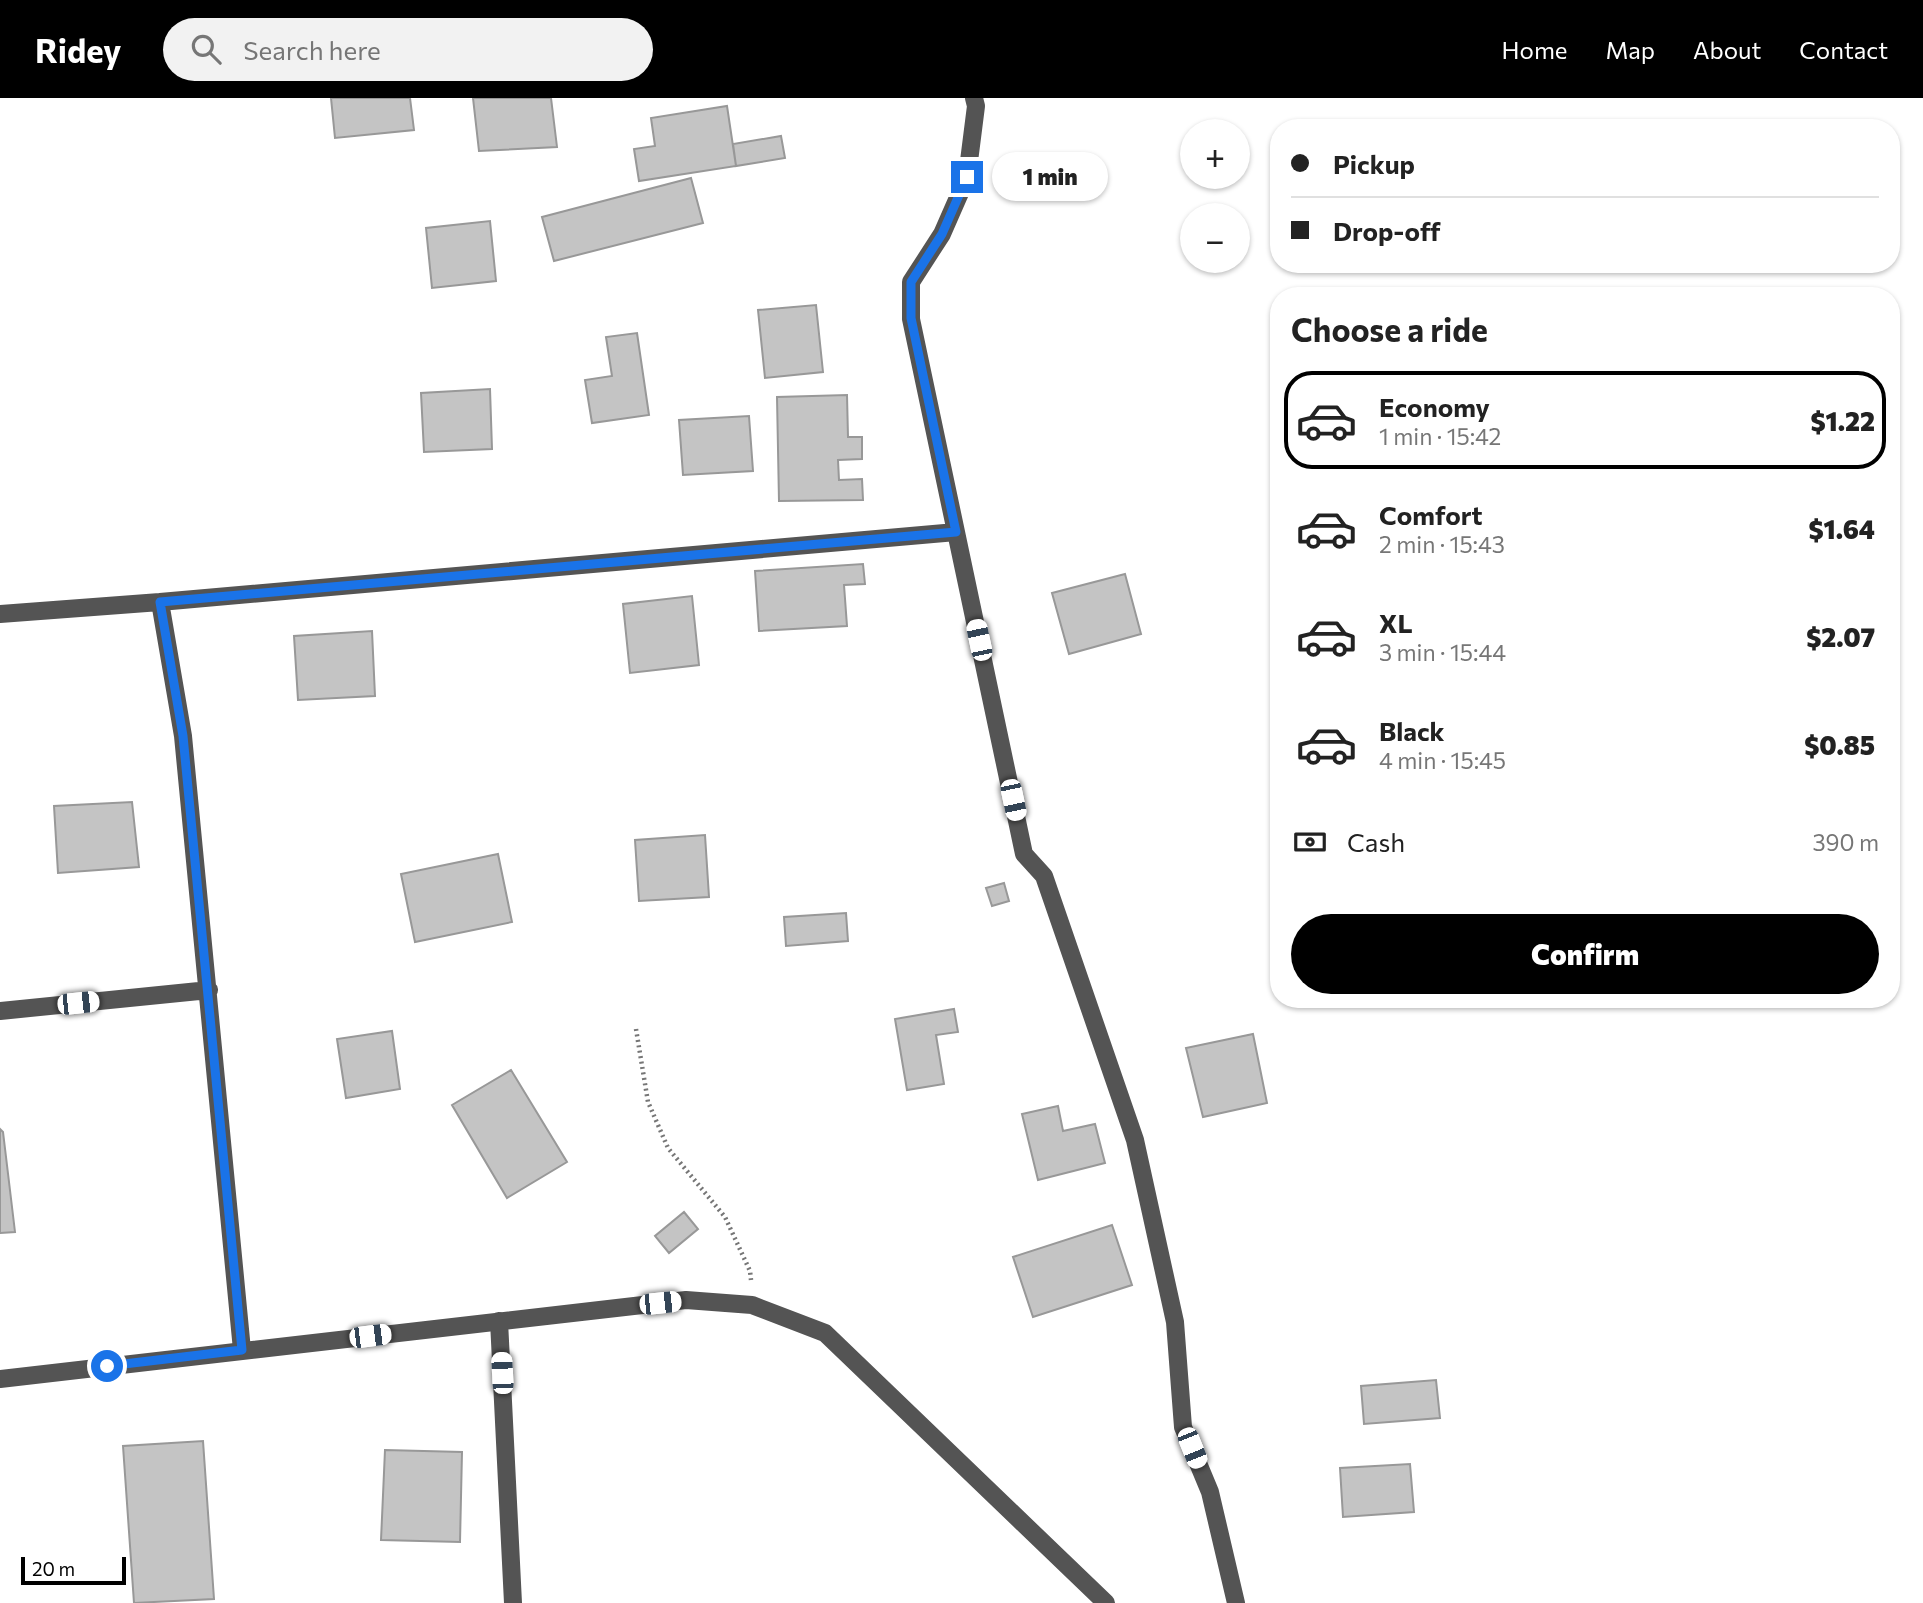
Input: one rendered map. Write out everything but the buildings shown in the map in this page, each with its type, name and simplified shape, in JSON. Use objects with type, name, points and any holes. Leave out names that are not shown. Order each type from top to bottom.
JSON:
[{"type":"street","points":[[974,98],[967,177],[942,234],[911,282],[911,318],[1024,854],[1044,876],[1135,1140],[1175,1322],[1183,1427],[1210,1492],[1236,1603]]},
{"type":"street","points":[[0,614],[956,532]]},
{"type":"street","points":[[160,602],[183,736],[242,1350]]},
{"type":"street","points":[[0,1011],[209,990]]},
{"type":"street","points":[[0,1379],[687,1300],[752,1305],[825,1333],[1106,1603]]},
{"type":"street","points":[[499,1321],[513,1603]]},
{"type":"path","points":[[636,1029],[648,1102],[668,1148],[725,1217],[750,1271],[752,1305]]},
{"type":"route","points":[[107,1366],[242,1350],[183,736],[160,602],[956,532],[911,318],[911,282],[942,234],[967,177]]}]
